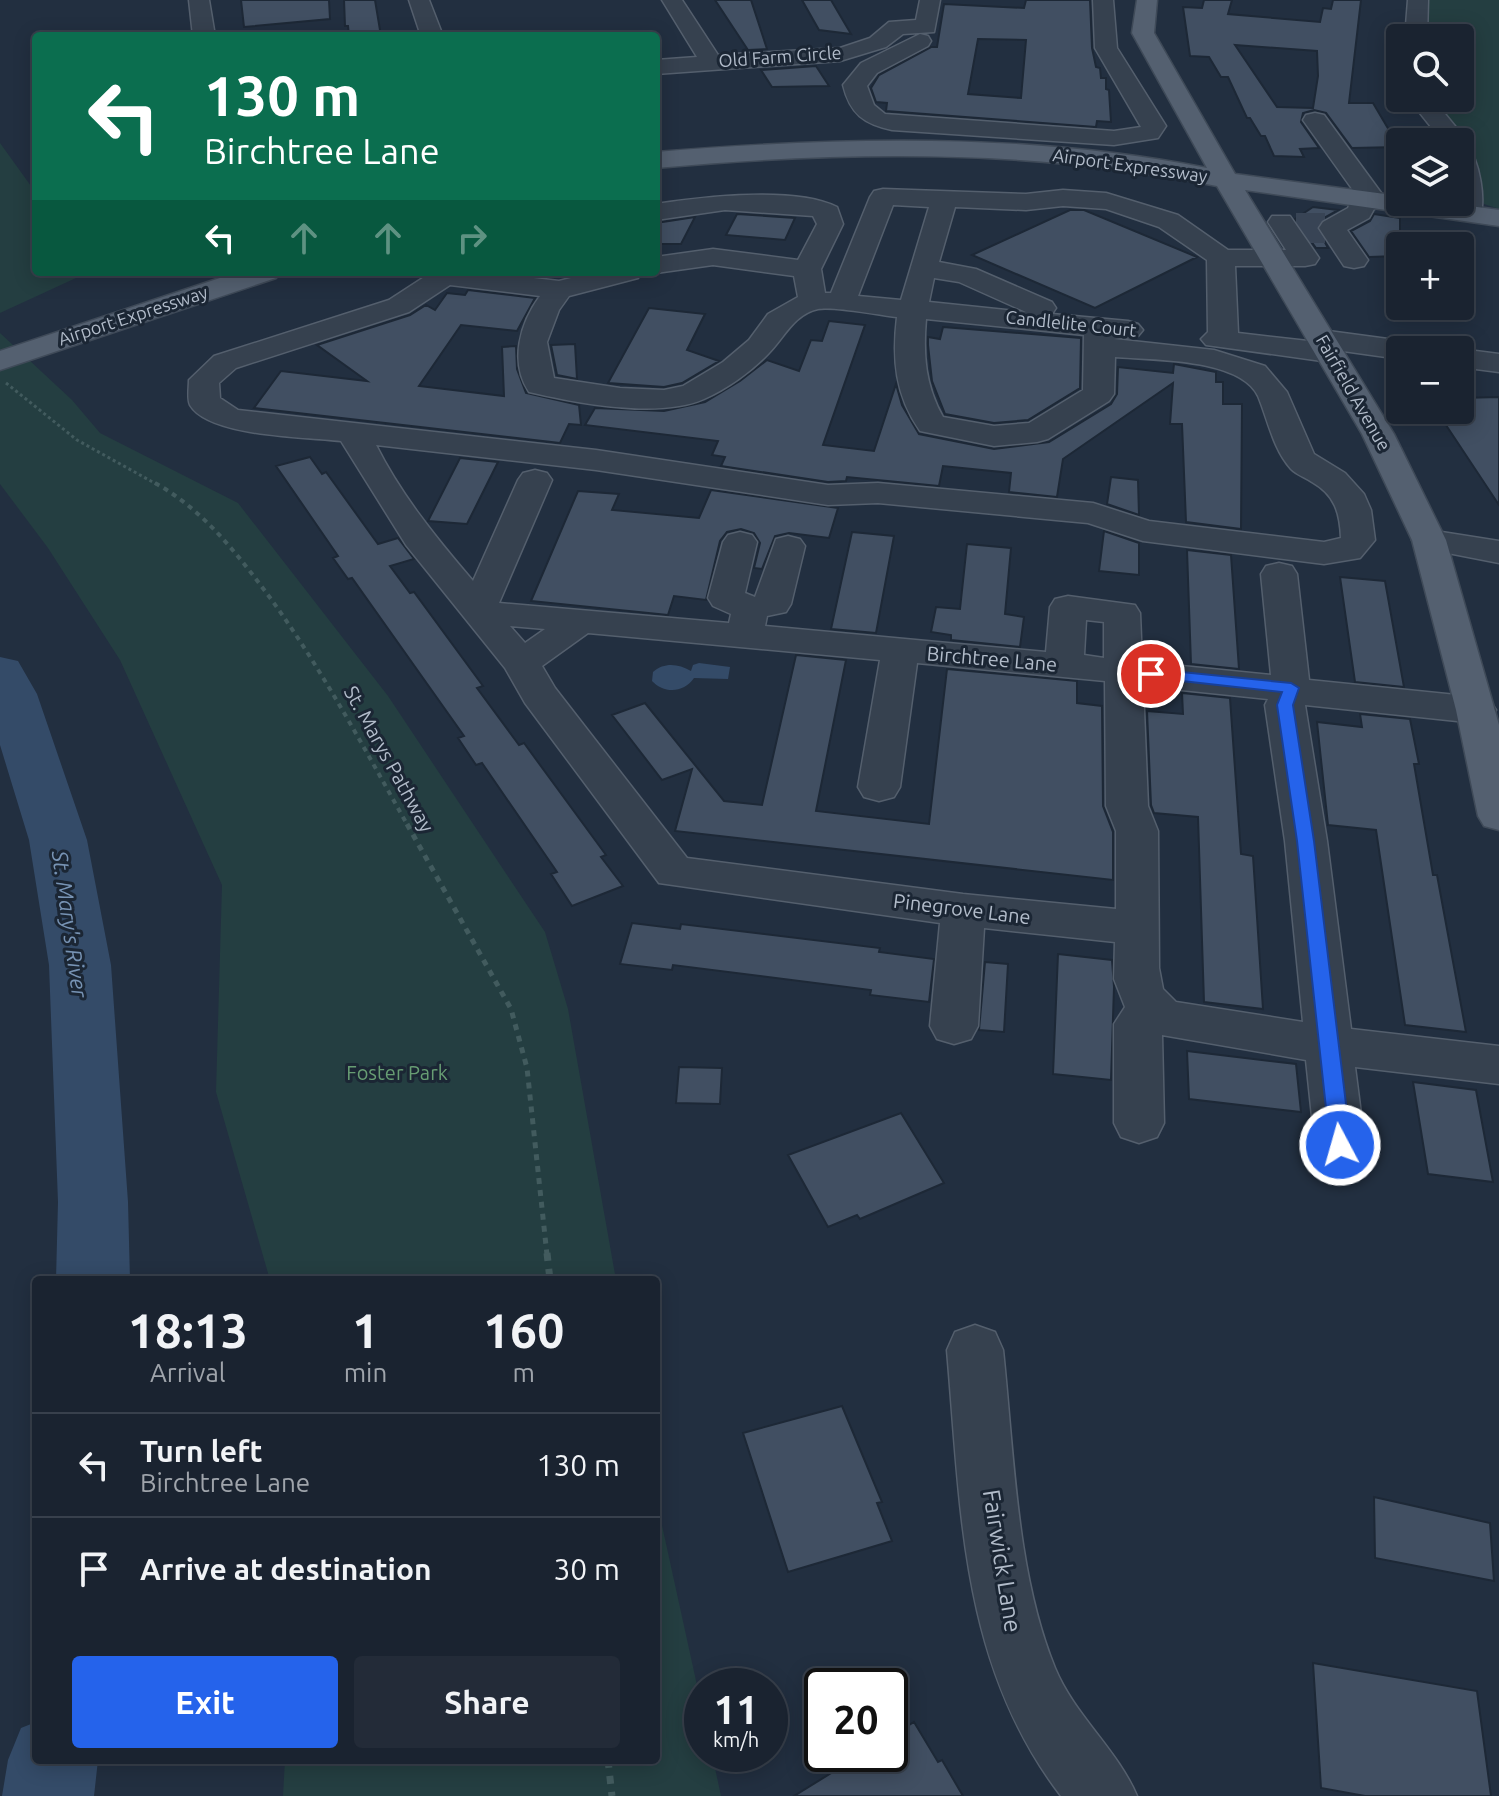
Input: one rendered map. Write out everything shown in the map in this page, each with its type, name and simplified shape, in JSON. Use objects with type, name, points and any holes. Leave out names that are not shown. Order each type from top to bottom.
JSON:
[{"type":"main road","name":"Fairfield Avenue","points":[[1147,0],[1143,33],[1226,180],[1316,225],[1325,346],[1378,434],[1432,550],[1476,710],[1499,816]]},
{"type":"main road","points":[[1116,161],[1168,154],[1202,134]]},
{"type":"main road","name":"Airport Expressway","points":[[660,160],[784,149],[981,148],[1116,161],[1226,180]]},
{"type":"main road","name":"Airport Expressway","points":[[660,176],[822,161],[972,161],[1226,180]]},
{"type":"main road","points":[[1226,180],[1316,225],[1441,216]]},
{"type":"main road","points":[[1474,215],[1499,218]]},
{"type":"main road","name":"Airport Expressway","points":[[0,361],[36,338],[193,276]]},
{"type":"main road","name":"Airport Expressway","points":[[0,340],[36,338],[252,276]]},
{"type":"street","points":[[199,0],[203,32]]},
{"type":"street","points":[[419,0],[431,32]]},
{"type":"street","points":[[672,0],[711,62]]},
{"type":"street","points":[[930,0],[923,34],[903,52],[870,55],[869,68],[855,85],[858,102],[877,120],[1114,138],[1149,133],[1154,126],[1150,117],[1106,48],[1103,0]]},
{"type":"street","points":[[1417,24],[1418,0]]},
{"type":"street","points":[[887,4],[894,12],[897,27],[923,34]]},
{"type":"street","name":"Old Farm Circle","points":[[660,67],[870,55],[897,27]]},
{"type":"street","points":[[1431,112],[1445,128]]},
{"type":"street","points":[[1315,120],[1316,225]]},
{"type":"street","points":[[446,276],[408,303],[225,362],[204,380],[204,402],[230,419],[353,432],[608,429],[664,399],[693,393],[734,368],[760,346],[778,320],[828,300],[883,197],[1037,202],[1078,199],[1129,208],[1189,230],[1205,240],[1221,258],[1223,340]]},
{"type":"street","points":[[559,290],[545,309],[532,342],[540,385],[608,429],[828,495],[878,493],[990,468],[1037,432],[1093,399],[1099,390],[1099,337],[1225,360],[1254,370],[1267,384],[1303,463],[1334,481],[1352,498],[1358,520],[1358,540],[1348,551],[1324,553],[1143,531],[990,468],[931,424],[917,406],[908,363],[914,309],[938,249],[945,199]]},
{"type":"street","points":[[660,211],[725,202],[818,208],[828,213],[830,224],[807,269]]},
{"type":"street","points":[[984,224],[1037,202]]},
{"type":"street","points":[[1221,258],[1316,225],[1385,261]]},
{"type":"street","points":[[938,249],[966,275],[1047,310],[1041,320]]},
{"type":"street","points":[[660,264],[713,257],[807,269],[828,300]]},
{"type":"street","points":[[463,276],[559,290],[613,276]]},
{"type":"street","name":"Candlelite Court","points":[[828,300],[1041,320],[1099,337],[1386,349]]},
{"type":"street","points":[[1474,360],[1499,363]]},
{"type":"street","name":"Pinegrove Lane","points":[[353,432],[367,460],[418,538],[521,663],[539,694],[674,872],[963,910],[1138,928]]},
{"type":"street","points":[[477,612],[535,480]]},
{"type":"street","points":[[740,542],[726,598],[748,622],[773,604],[788,546]]},
{"type":"street","points":[[1432,550],[1499,552]]},
{"type":"street","points":[[1432,550],[1499,570]]},
{"type":"street","points":[[1279,574],[1291,688],[1285,705],[1306,841],[1340,1145]]},
{"type":"street","points":[[1064,665],[1068,607],[1122,613],[1127,806],[1137,831],[1138,992],[1150,1009],[1177,1023],[1499,1065]]},
{"type":"street","name":"Birchtree Lane","points":[[477,612],[581,621],[748,622],[900,652],[1124,671],[1476,710]]},
{"type":"street","points":[[521,663],[581,621]]},
{"type":"street","points":[[879,787],[900,652]]},
{"type":"street","points":[[954,1026],[963,910]]},
{"type":"street","points":[[1139,1123],[1138,1024],[1150,1009]]},
{"type":"street","name":"Fairwick Lane","points":[[975,1350],[1006,1612],[1025,1676],[1065,1749],[1103,1796]]},
{"type":"path","name":"St. Marys Pathway","points":[[0,377],[77,440],[169,491],[229,542],[313,657],[511,1009],[527,1068],[550,1276]]},
{"type":"path","points":[[608,1764],[612,1796]]},
{"type":"green space","points":[[1427,0],[1499,0],[1499,209],[1484,204],[1480,172],[1474,157],[1474,128],[1456,128],[1444,112],[1474,112],[1474,24],[1426,24]]},
{"type":"green space","points":[[0,143],[32,187],[32,276],[80,276],[0,313]]},
{"type":"green space","name":"Foster Park","points":[[0,333],[72,400],[100,433],[238,503],[388,696],[545,932],[568,1009],[615,1276],[269,1276],[216,1092],[222,885],[120,660],[48,548],[0,484]]},
{"type":"green space","points":[[660,1516],[693,1668],[684,1668],[684,1772],[716,1772],[721,1796],[283,1796],[285,1764],[660,1764]]},
{"type":"water","points":[[667,665],[691,671],[693,665],[730,667],[728,679],[694,678],[685,687],[674,690],[662,688],[652,681],[653,672]]},
{"type":"building","points":[[241,0],[329,0],[330,19],[244,27]]},
{"type":"building","points":[[344,0],[375,0],[380,32],[349,32],[348,26],[345,26]]},
{"type":"building","points":[[715,0],[751,0],[767,49],[748,50]]},
{"type":"building","points":[[802,0],[831,0],[851,34],[819,30]]},
{"type":"building","points":[[1026,0],[1090,0],[1092,48],[1101,78],[1106,78],[1111,122],[1097,121],[1096,127],[886,111],[887,103],[876,102],[871,88],[879,75],[931,47],[937,47],[944,4],[1024,8]],"holes":[[[978,39],[1026,40],[1021,98],[968,94]]]},
{"type":"building","points":[[1204,0],[1232,0],[1228,14],[1320,22],[1323,8],[1331,9],[1333,0],[1361,0],[1349,103],[1373,103],[1388,128],[1386,147],[1352,148],[1326,113],[1314,110],[1303,113],[1301,122],[1319,148],[1300,149],[1304,157],[1274,156],[1265,136],[1261,136],[1247,118],[1228,77],[1221,77],[1209,57],[1190,56],[1183,7],[1202,8]],"holes":[[[1235,45],[1317,51],[1318,76],[1313,108],[1277,107]]]},
{"type":"building","points":[[816,66],[829,86],[772,87],[761,70]]},
{"type":"building","points":[[1313,207],[1338,210],[1316,226],[1328,248],[1316,248],[1295,219]]},
{"type":"building","points":[[1070,210],[1084,210],[1197,257],[1095,308],[972,255]]},
{"type":"building","points":[[737,214],[795,218],[785,240],[726,235]]},
{"type":"building","points":[[1374,214],[1400,218],[1400,232],[1386,232],[1386,256],[1369,257],[1351,231],[1370,221]]},
{"type":"building","points":[[695,217],[681,244],[660,244],[660,222]]},
{"type":"building","points":[[468,290],[535,298],[517,331],[461,325],[419,386],[504,396],[502,347],[516,346],[517,369],[526,393],[579,405],[581,425],[569,424],[560,443],[254,408],[281,371],[367,381],[317,345],[410,315],[426,305],[435,310],[447,293],[465,295]]},
{"type":"building","points":[[649,308],[705,314],[687,350],[719,361],[682,383],[664,387],[608,383]]},
{"type":"building","points":[[829,321],[865,325],[823,445],[874,451],[896,384],[902,405],[919,434],[994,449],[1049,442],[1111,404],[1117,394],[1118,367],[1173,373],[1174,364],[1216,372],[1216,382],[1223,382],[1223,404],[1242,404],[1241,529],[1186,522],[1182,424],[1170,424],[1173,383],[1063,459],[1057,497],[1009,492],[1011,473],[943,466],[939,486],[847,477],[846,481],[828,482],[721,466],[725,457],[712,455],[718,441],[585,425],[595,408],[664,411],[705,402],[767,360],[799,371],[811,340],[822,341]]},
{"type":"building","points":[[943,327],[1081,338],[1080,388],[1028,420],[994,423],[945,414],[932,381],[928,345],[928,337],[940,339]]},
{"type":"building","points":[[575,344],[577,379],[557,375],[551,345]]},
{"type":"building","points":[[1499,397],[1499,505],[1445,424],[1474,424],[1474,398]]},
{"type":"building","points":[[310,457],[322,474],[326,472],[378,544],[398,538],[414,559],[390,566],[410,593],[414,592],[483,686],[477,688],[519,745],[524,743],[606,855],[601,857],[623,886],[572,906],[551,874],[557,872],[482,763],[476,765],[458,738],[464,736],[352,578],[348,579],[333,558],[338,556],[276,466]]},
{"type":"building","points":[[460,458],[498,462],[467,524],[428,521]]},
{"type":"building","points":[[1111,477],[1138,480],[1139,515],[1107,504]]},
{"type":"building","points":[[711,490],[838,508],[829,538],[789,533],[775,536],[762,569],[754,568],[760,543],[754,533],[741,529],[727,532],[720,541],[706,600],[674,596],[668,615],[531,601],[578,491],[619,494],[612,510],[699,518]]},
{"type":"building","points":[[1104,531],[1139,543],[1139,575],[1099,571]]},
{"type":"building","points":[[852,532],[894,536],[876,633],[831,629]]},
{"type":"building","points":[[967,544],[1011,548],[1005,614],[1024,617],[1020,647],[951,640],[951,635],[931,632],[936,607],[960,609]]},
{"type":"building","points":[[1187,550],[1231,555],[1239,669],[1191,664]]},
{"type":"building","points":[[1340,577],[1385,581],[1404,687],[1355,682]]},
{"type":"building","points":[[796,655],[846,660],[816,811],[929,824],[947,669],[1077,681],[1077,703],[1102,706],[1103,806],[1113,832],[1113,880],[675,831],[692,769],[662,780],[612,715],[645,703],[724,801],[762,805]]},
{"type":"building","points":[[1182,693],[1230,698],[1241,854],[1253,856],[1263,1009],[1204,1002],[1198,817],[1154,813],[1151,805],[1147,711],[1183,714]]},
{"type":"building","points":[[1360,714],[1410,719],[1419,764],[1414,764],[1433,875],[1437,875],[1466,1032],[1405,1025],[1376,830],[1328,825],[1317,722],[1362,727]]},
{"type":"building","points":[[632,923],[680,929],[681,924],[880,948],[879,952],[934,959],[929,1002],[870,995],[871,990],[673,965],[672,970],[620,964]]},
{"type":"building","points":[[1058,954],[1112,960],[1111,1080],[1053,1074]]},
{"type":"building","points":[[985,962],[1008,964],[1004,1032],[979,1030]]},
{"type":"building","points":[[1187,1051],[1296,1064],[1301,1112],[1189,1099]]},
{"type":"building","points":[[679,1067],[722,1068],[720,1104],[676,1103]]},
{"type":"building","points":[[1413,1082],[1476,1090],[1493,1182],[1428,1174]]},
{"type":"building","points":[[901,1113],[944,1183],[860,1219],[857,1215],[828,1227],[788,1155]]},
{"type":"building","points":[[842,1406],[882,1502],[877,1503],[892,1541],[788,1572],[743,1433]]},
{"type":"building","points":[[1374,1497],[1490,1523],[1494,1581],[1375,1558]]},
{"type":"building","points":[[1313,1663],[1477,1691],[1491,1796],[1365,1796],[1321,1788]]},
{"type":"building","points":[[914,1722],[963,1796],[794,1796],[833,1772],[908,1772],[908,1726]]},
{"type":"waterway","name":"St. Mary's River","points":[[0,673],[11,694],[58,840],[80,965],[93,1202],[93,1276]]},
{"type":"waterway","name":"St. Mary's River","points":[[48,1796],[52,1764]]},
{"type":"tunnel","points":[[1296,228],[1325,228]]},
{"type":"route","points":[[1151,674],[1291,688],[1285,705],[1306,841],[1340,1145]]}]
